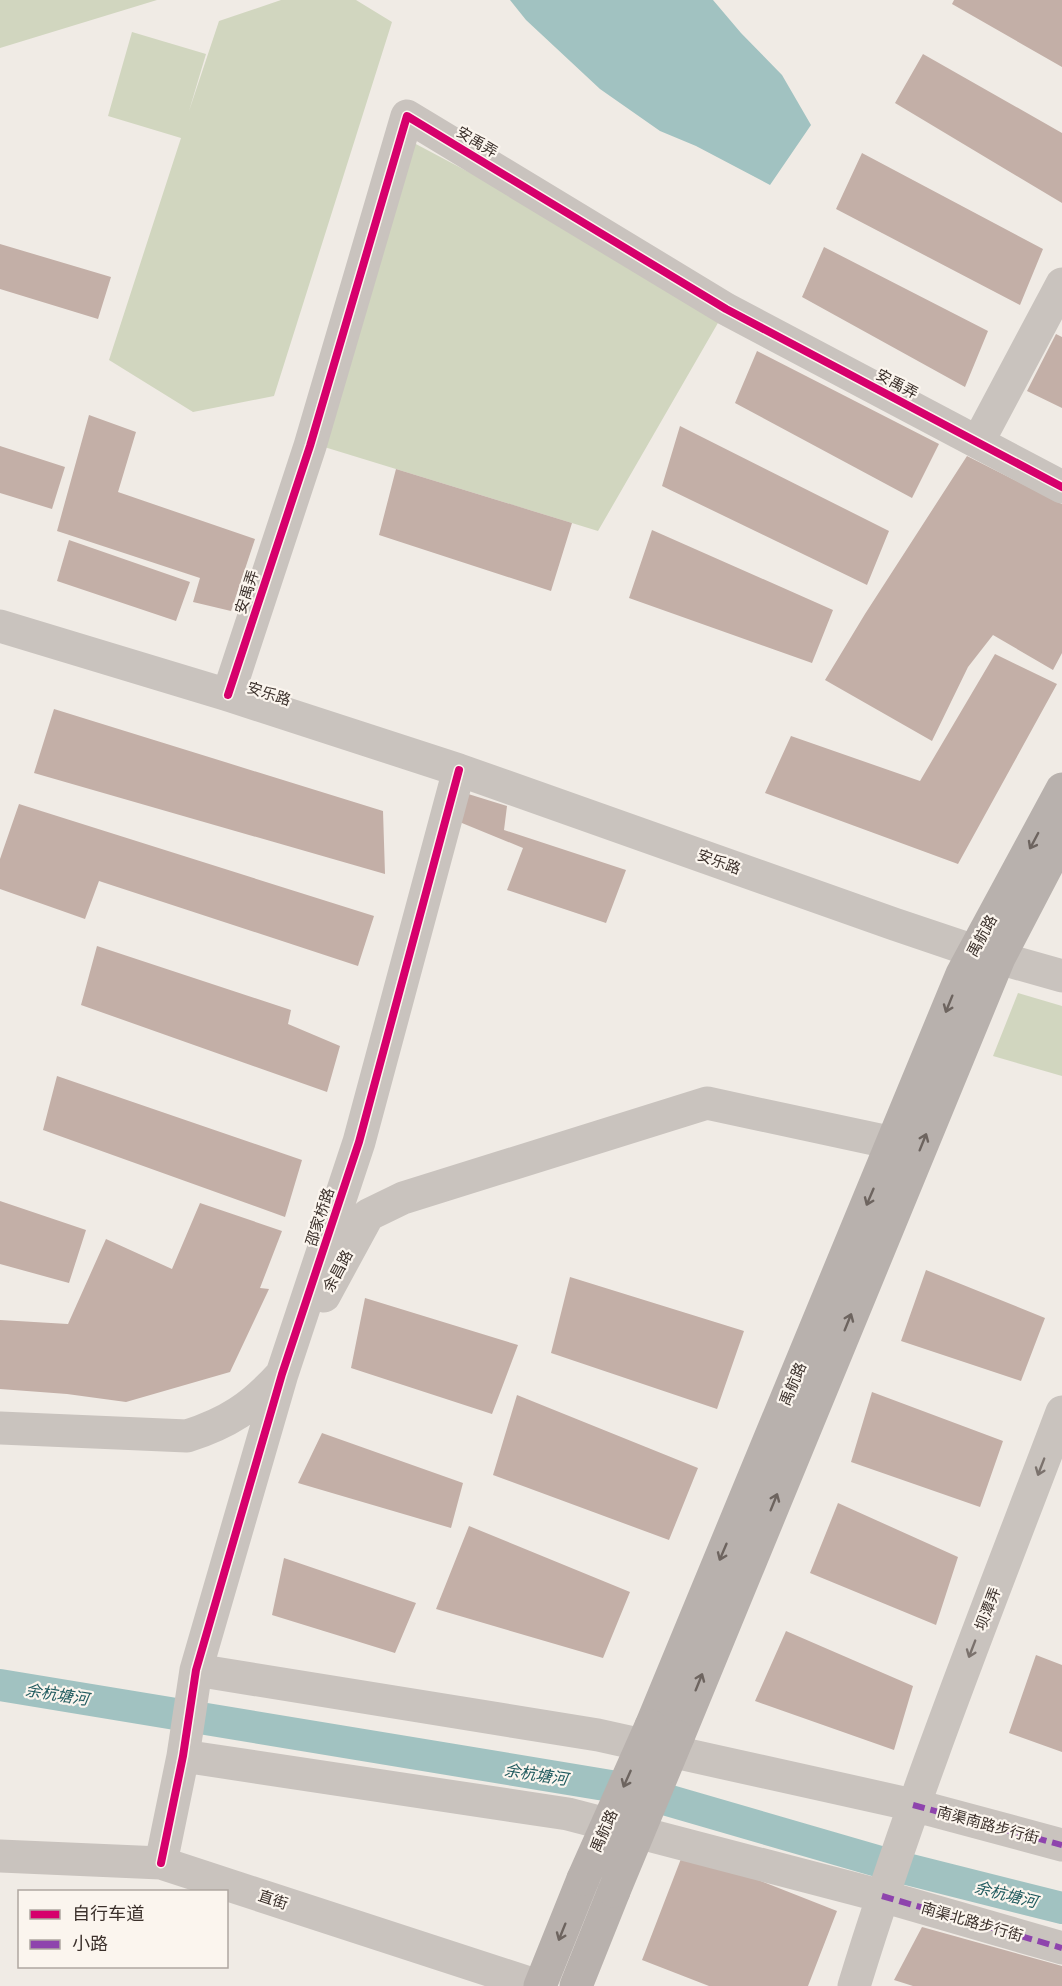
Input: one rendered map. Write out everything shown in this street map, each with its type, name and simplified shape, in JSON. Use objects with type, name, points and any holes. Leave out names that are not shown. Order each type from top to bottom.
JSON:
[{"type":"main road","name":"禹航路","points":[[539,1986],[583,1879],[664,1731],[987,954],[1062,789]]},
{"type":"main road","name":"禹航路","points":[[664,1731],[893,1143],[962,974],[987,954],[1062,837]]},
{"type":"main road","points":[[576,1986],[614,1891],[664,1731]]},
{"type":"street","name":"安禹弄","points":[[228,694],[310,446],[407,116],[726,309],[1062,487]]},
{"type":"street","points":[[978,442],[1062,284]]},
{"type":"street","name":"安乐路","points":[[0,626],[228,694],[459,770],[987,954],[1062,976]]},
{"type":"street","name":"邵家桥路","points":[[161,1863],[183,1756],[196,1670],[282,1374],[359,1142],[459,770]]},
{"type":"street","name":"余昌路","points":[[0,1428],[187,1436],[216,1427],[242,1412],[264,1394],[282,1374],[368,1215],[403,1198],[707,1103],[893,1143]]},
{"type":"street","name":"坝潭弄","points":[[854,1986],[913,1805],[1062,1412]]},
{"type":"street","name":"南渠南路步行街","points":[[196,1670],[598,1735],[913,1805],[1062,1845]]},
{"type":"street","name":"南渠北路步行街","points":[[183,1756],[568,1814],[884,1890],[1062,1948]]},
{"type":"street","name":"直街","points":[[0,1856],[161,1863],[539,1986]]},
{"type":"green space","points":[[0,0],[157,0],[0,48]]},
{"type":"green space","points":[[281,0],[356,0],[392,22],[274,396],[193,412],[109,360],[181,138],[108,116],[132,32],[206,54],[189,111],[219,21]]},
{"type":"green space","points":[[414,143],[726,309],[598,531],[321,446]]},
{"type":"green space","points":[[1018,993],[1062,1006],[1062,1076],[993,1056]]},
{"type":"water","points":[[510,0],[713,0],[782,75],[811,125],[770,185],[696,146],[660,131],[600,89],[526,20]]},
{"type":"building","points":[[954,0],[1062,0],[1062,67],[952,4]]},
{"type":"building","points":[[923,54],[1062,133],[1062,203],[895,103]]},
{"type":"building","points":[[862,153],[1043,249],[1020,305],[836,209]]},
{"type":"building","points":[[0,244],[111,277],[98,319],[0,289]]},
{"type":"building","points":[[824,247],[988,331],[965,387],[802,297]]},
{"type":"building","points":[[1056,334],[1062,337],[1062,408],[1027,391]]},
{"type":"building","points":[[757,351],[939,444],[912,498],[735,403]]},
{"type":"building","points":[[89,415],[136,432],[118,492],[255,539],[231,611],[193,602],[200,578],[57,531]]},
{"type":"building","points":[[680,426],[889,531],[867,585],[662,486]]},
{"type":"building","points":[[0,446],[65,467],[52,509],[0,493]]},
{"type":"building","points":[[967,456],[1062,504],[1062,653],[1053,670],[993,635],[968,667],[932,741],[825,680]]},
{"type":"building","points":[[396,469],[572,523],[551,591],[379,535]]},
{"type":"building","points":[[652,530],[833,610],[812,663],[629,598]]},
{"type":"building","points":[[69,540],[190,582],[176,621],[57,581]]},
{"type":"building","points":[[995,654],[1057,684],[958,864],[765,793],[791,736],[920,781]]},
{"type":"building","points":[[54,709],[383,811],[385,874],[34,773]]},
{"type":"building","points":[[465,793],[507,806],[504,830],[626,870],[606,923],[507,890],[523,848],[457,821]]},
{"type":"building","points":[[19,804],[374,916],[358,966],[99,881],[85,919],[0,889],[0,859]]},
{"type":"building","points":[[97,946],[291,1010],[288,1024],[340,1046],[327,1092],[81,1005]]},
{"type":"building","points":[[57,1076],[302,1160],[285,1217],[43,1130]]},
{"type":"building","points":[[0,1201],[86,1230],[69,1283],[0,1264]]},
{"type":"building","points":[[200,1203],[282,1231],[260,1288],[269,1289],[230,1372],[126,1402],[67,1394],[0,1389],[0,1320],[68,1324],[106,1239],[172,1269]]},
{"type":"building","points":[[926,1270],[1045,1318],[1021,1381],[901,1341]]},
{"type":"building","points":[[570,1277],[744,1331],[717,1409],[551,1353]]},
{"type":"building","points":[[365,1298],[518,1345],[492,1414],[351,1368]]},
{"type":"building","points":[[872,1392],[1003,1441],[980,1507],[851,1462]]},
{"type":"building","points":[[517,1395],[698,1468],[669,1540],[493,1475]]},
{"type":"building","points":[[322,1433],[463,1483],[451,1528],[298,1483]]},
{"type":"building","points":[[838,1503],[958,1557],[936,1625],[810,1573]]},
{"type":"building","points":[[469,1526],[630,1592],[603,1658],[436,1609]]},
{"type":"building","points":[[284,1558],[416,1603],[395,1653],[272,1615]]},
{"type":"building","points":[[786,1631],[913,1686],[894,1750],[755,1701]]},
{"type":"building","points":[[1036,1655],[1062,1665],[1062,1752],[1009,1733]]},
{"type":"building","points":[[684,1851],[837,1911],[808,1986],[709,1986],[642,1960]]},
{"type":"building","points":[[922,1927],[1062,1966],[1062,1986],[913,1986],[894,1980]]},
{"type":"waterway","name":"余杭塘河","points":[[0,1685],[629,1789],[891,1865],[1062,1908]]},
{"type":"marked path","points":[[913,1805],[1062,1845]]},
{"type":"marked path","points":[[882,1896],[1062,1948]]},
{"type":"cycle path","points":[[228,695],[310,446],[407,116],[726,309],[1062,487]]},
{"type":"cycle path","points":[[161,1863],[183,1756],[196,1670],[282,1374],[359,1142],[459,770]]}]
